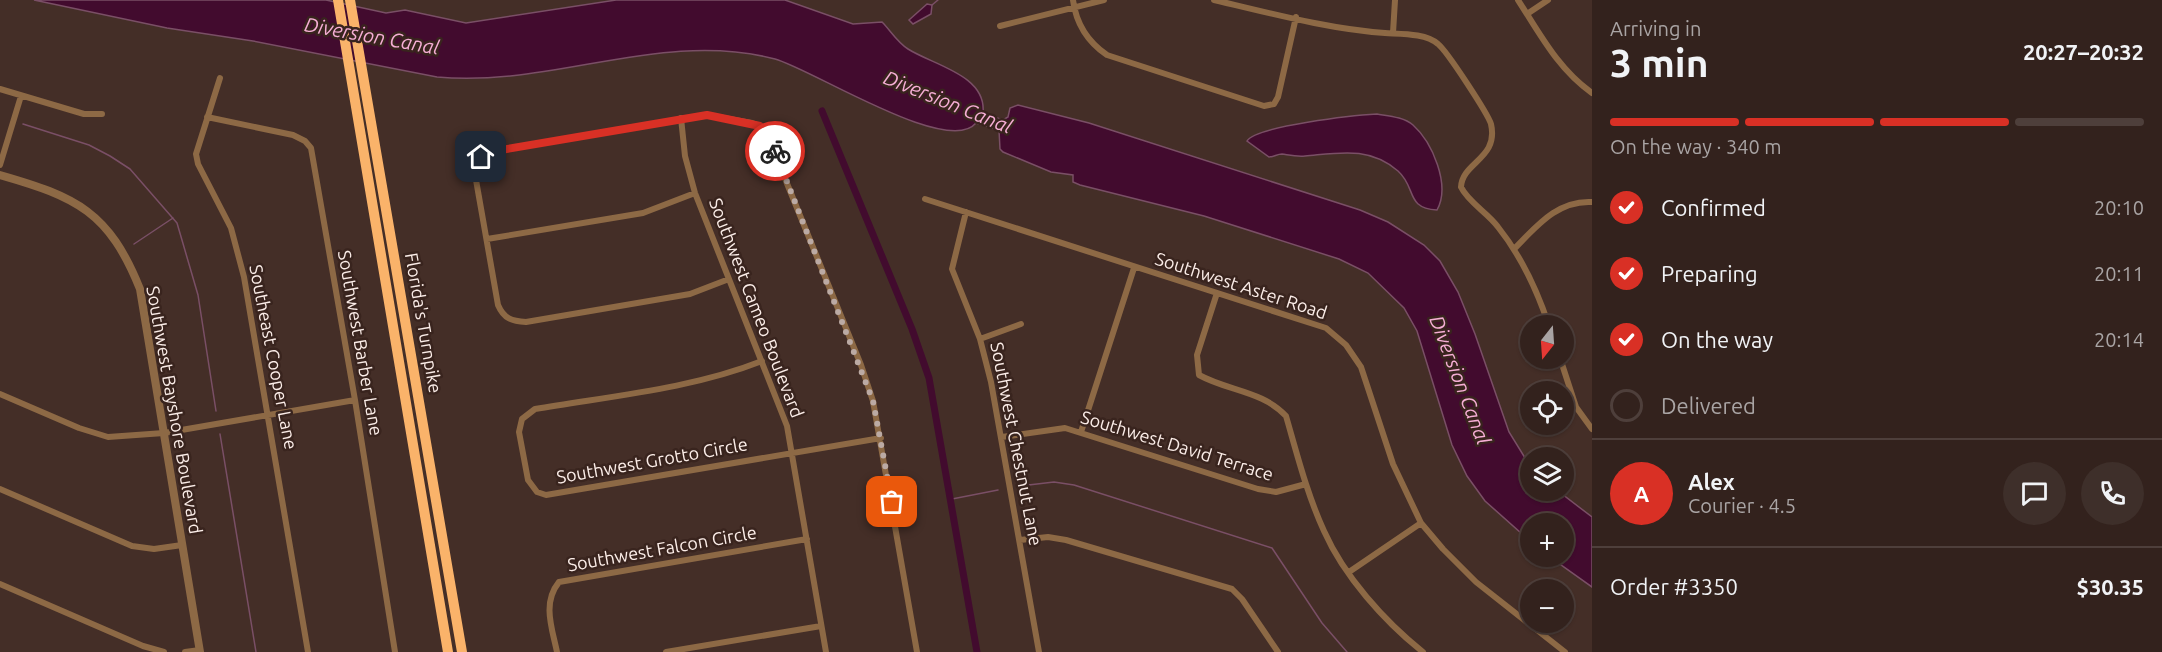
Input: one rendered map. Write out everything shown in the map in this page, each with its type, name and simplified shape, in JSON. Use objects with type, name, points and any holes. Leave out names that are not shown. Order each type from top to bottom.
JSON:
[{"type":"highway","name":"Florida's Turnpike","points":[[338,0],[448,652]]},
{"type":"highway","name":"Florida's Turnpike","points":[[350,0],[462,652]]},
{"type":"street","points":[[1073,0],[1074,8],[1090,40],[1114,58],[1264,106],[1276,101],[1296,17]]},
{"type":"street","points":[[1000,26],[1104,0]]},
{"type":"street","points":[[1214,0],[1366,32],[1422,36],[1438,43],[1491,124],[1491,142],[1484,157],[1463,176],[1460,184],[1462,190],[1488,216],[1514,249],[1536,289],[1545,315]]},
{"type":"street","points":[[1393,33],[1395,0]]},
{"type":"street","points":[[1518,0],[1557,60],[1592,93]]},
{"type":"street","points":[[1527,14],[1548,0]]},
{"type":"street","name":"Southeast Cooper Lane","points":[[220,78],[196,154],[198,164],[231,228],[244,277],[308,652]]},
{"type":"street","points":[[0,89],[84,114],[102,114]]},
{"type":"street","points":[[0,165],[21,96]]},
{"type":"street","points":[[729,279],[690,294],[526,322],[512,321],[502,314],[498,306],[476,180],[476,168],[481,157],[489,152],[707,115],[760,126],[771,142],[861,365],[881,438],[917,652]]},
{"type":"street","name":"Southwest Barber Lane","points":[[207,117],[293,135],[305,141],[310,148],[356,400],[395,652]]},
{"type":"street","name":"Southwest Cameo Boulevard","points":[[681,118],[685,156],[695,194],[779,403],[792,452],[826,652]]},
{"type":"street","name":"Southwest Bayshore Boulevard","points":[[0,175],[73,201],[93,214],[110,231],[127,257],[140,289],[200,651]]},
{"type":"street","points":[[488,239],[643,213],[695,194]]},
{"type":"street","name":"Southwest Aster Road","points":[[925,199],[1326,328],[1346,345],[1360,367],[1393,464],[1421,523],[1476,582],[1564,652]]},
{"type":"street","points":[[1514,249],[1555,211],[1576,202],[1592,202]]},
{"type":"street","name":"Southwest Chestnut Lane","points":[[966,212],[952,269],[956,284],[980,339],[1002,437],[1039,652]]},
{"type":"street","points":[[1081,432],[1134,268]]},
{"type":"street","points":[[1217,293],[1197,355],[1200,375],[1213,382],[1274,403],[1286,416],[1306,484],[1324,532],[1349,572],[1384,616],[1423,652]]},
{"type":"street","points":[[980,339],[1022,324]]},
{"type":"street","name":"Southwest Grotto Circle","points":[[762,361],[733,373],[702,380],[535,409],[522,419],[519,432],[528,480],[537,492],[546,495],[881,438]]},
{"type":"street","points":[[1564,369],[1576,407],[1592,429]]},
{"type":"street","points":[[0,394],[79,428],[108,437],[164,433],[269,413],[356,400]]},
{"type":"street","name":"Southwest David Terrace","points":[[1002,437],[1065,428],[1258,489],[1276,492],[1306,484]]},
{"type":"street","points":[[0,489],[132,546],[154,549],[182,545]]},
{"type":"street","points":[[1349,572],[1421,523]]},
{"type":"street","points":[[1020,540],[1048,537],[1066,540],[1232,589],[1242,599],[1276,651]]},
{"type":"street","name":"Southwest Falcon Circle","points":[[557,652],[549,617],[552,592],[560,582],[807,539]]},
{"type":"street","points":[[0,584],[143,646],[164,652]]},
{"type":"street","points":[[666,652],[821,626]]},
{"type":"street","points":[[185,652],[200,651]]},
{"type":"water","name":"Diversion Canal","points":[[34,0],[326,0],[386,13],[405,10],[466,23],[616,0],[785,0],[853,24],[882,22],[908,49],[968,80],[982,100],[983,113],[1003,120],[1008,117],[1010,108],[1018,105],[1089,123],[1360,210],[1388,222],[1424,245],[1440,261],[1458,292],[1509,432],[1520,450],[1520,501],[1571,501],[1592,517],[1592,587],[1564,567],[1574,567],[1574,513],[1520,513],[1520,532],[1485,501],[1467,476],[1452,445],[1417,331],[1404,308],[1368,273],[1339,259],[1204,216],[1080,185],[1073,182],[1073,175],[1051,172],[1003,152],[1000,149],[999,130],[976,123],[961,130],[938,129],[879,108],[775,59],[733,52],[691,51],[649,54],[522,75],[480,78],[437,77],[253,41],[167,28]]},
{"type":"water","points":[[927,4],[932,5],[931,14],[913,24],[909,20]]},
{"type":"water","points":[[1377,114],[1409,122],[1427,142],[1441,177],[1441,200],[1437,210],[1420,205],[1416,201],[1404,177],[1398,171],[1387,163],[1365,154],[1293,156],[1282,154],[1269,157],[1247,141],[1254,136],[1286,126]]},
{"type":"waterway","points":[[932,5],[938,0]]},
{"type":"waterway","points":[[822,111],[912,329],[929,378],[977,652]]},
{"type":"waterway","points":[[23,124],[89,145],[110,156],[130,169],[177,223],[198,295],[216,411]]},
{"type":"waterway","points":[[134,244],[173,218]]},
{"type":"waterway","points":[[220,434],[256,652]]},
{"type":"waterway","points":[[1020,486],[1054,482],[1074,485],[1272,548],[1322,623],[1347,652]]},
{"type":"waterway","points":[[952,499],[998,490]]},
{"type":"way so far","points":[[775,151],[861,365],[873,401],[892,502]]},
{"type":"route","points":[[481,157],[489,152],[707,115],[760,126],[766,132],[775,151]]}]
